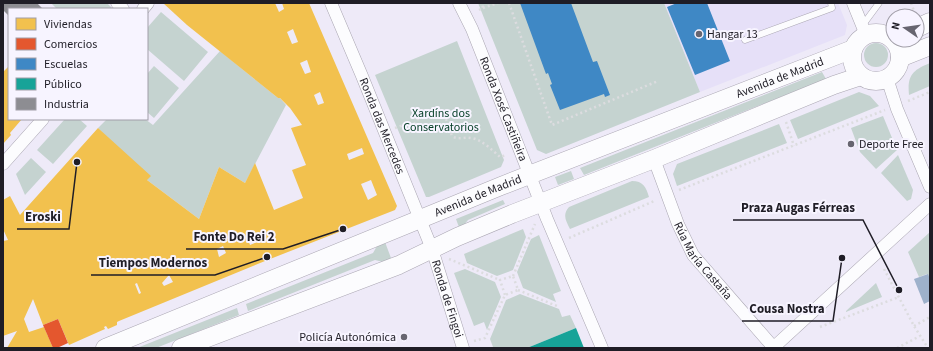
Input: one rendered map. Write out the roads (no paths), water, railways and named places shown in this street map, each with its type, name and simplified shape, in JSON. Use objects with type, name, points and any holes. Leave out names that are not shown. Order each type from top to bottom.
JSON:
[{"type":"street","name":"Ronda das Mercedes","points":[[332,3],[432,249]]},
{"type":"street","name":"Ronda Xosé Castiñeira","points":[[459,3],[472,29],[541,203],[602,348]]},
{"type":"street","points":[[854,3],[864,31]]},
{"type":"street","points":[[864,31],[872,33],[885,33]]},
{"type":"street","points":[[864,31],[853,49],[852,56],[856,70],[861,76],[873,81],[887,78],[896,70],[900,58],[898,48]]},
{"type":"street","points":[[900,58],[930,46]]},
{"type":"street","name":"Avenida de Madrid","points":[[105,348],[530,174],[853,49]]},
{"type":"street","points":[[181,348],[399,265],[457,237],[654,159],[834,85],[861,76]]},
{"type":"street","points":[[887,78],[897,109],[930,187]]},
{"type":"street","points":[[3,164],[42,120]]},
{"type":"street","name":"Rúa María Castaña","points":[[654,159],[678,224],[693,255],[774,348]]},
{"type":"street","points":[[774,348],[930,204]]},
{"type":"street","name":"Ronda de Fingoi","points":[[432,249],[468,345]]},
{"type":"lane","points":[[745,40],[832,8],[831,3]]},
{"type":"lane","points":[[864,31],[879,3]]},
{"type":"water","points":[[928,274],[930,279],[930,301],[924,304],[914,279]]},
{"type":"place","name":"Hangar 13","points":[[699,34]]},
{"type":"place","name":"Deporte Free","points":[[851,144]]},
{"type":"place","name":"Eroski","points":[[77,162]]},
{"type":"place","name":"Fonte Do Rei 2","points":[[343,229]]},
{"type":"place","name":"Tiempos Modernos","points":[[267,257]]},
{"type":"place","name":"Cousa Nostra","points":[[842,258]]},
{"type":"place","name":"Praza Augas Férreas","points":[[899,290]]},
{"type":"place","name":"Policía Autonómica","points":[[404,337]]},
{"type":"park label","name":"Xardíns dos Conservatorios","points":[[441,120]]}]
